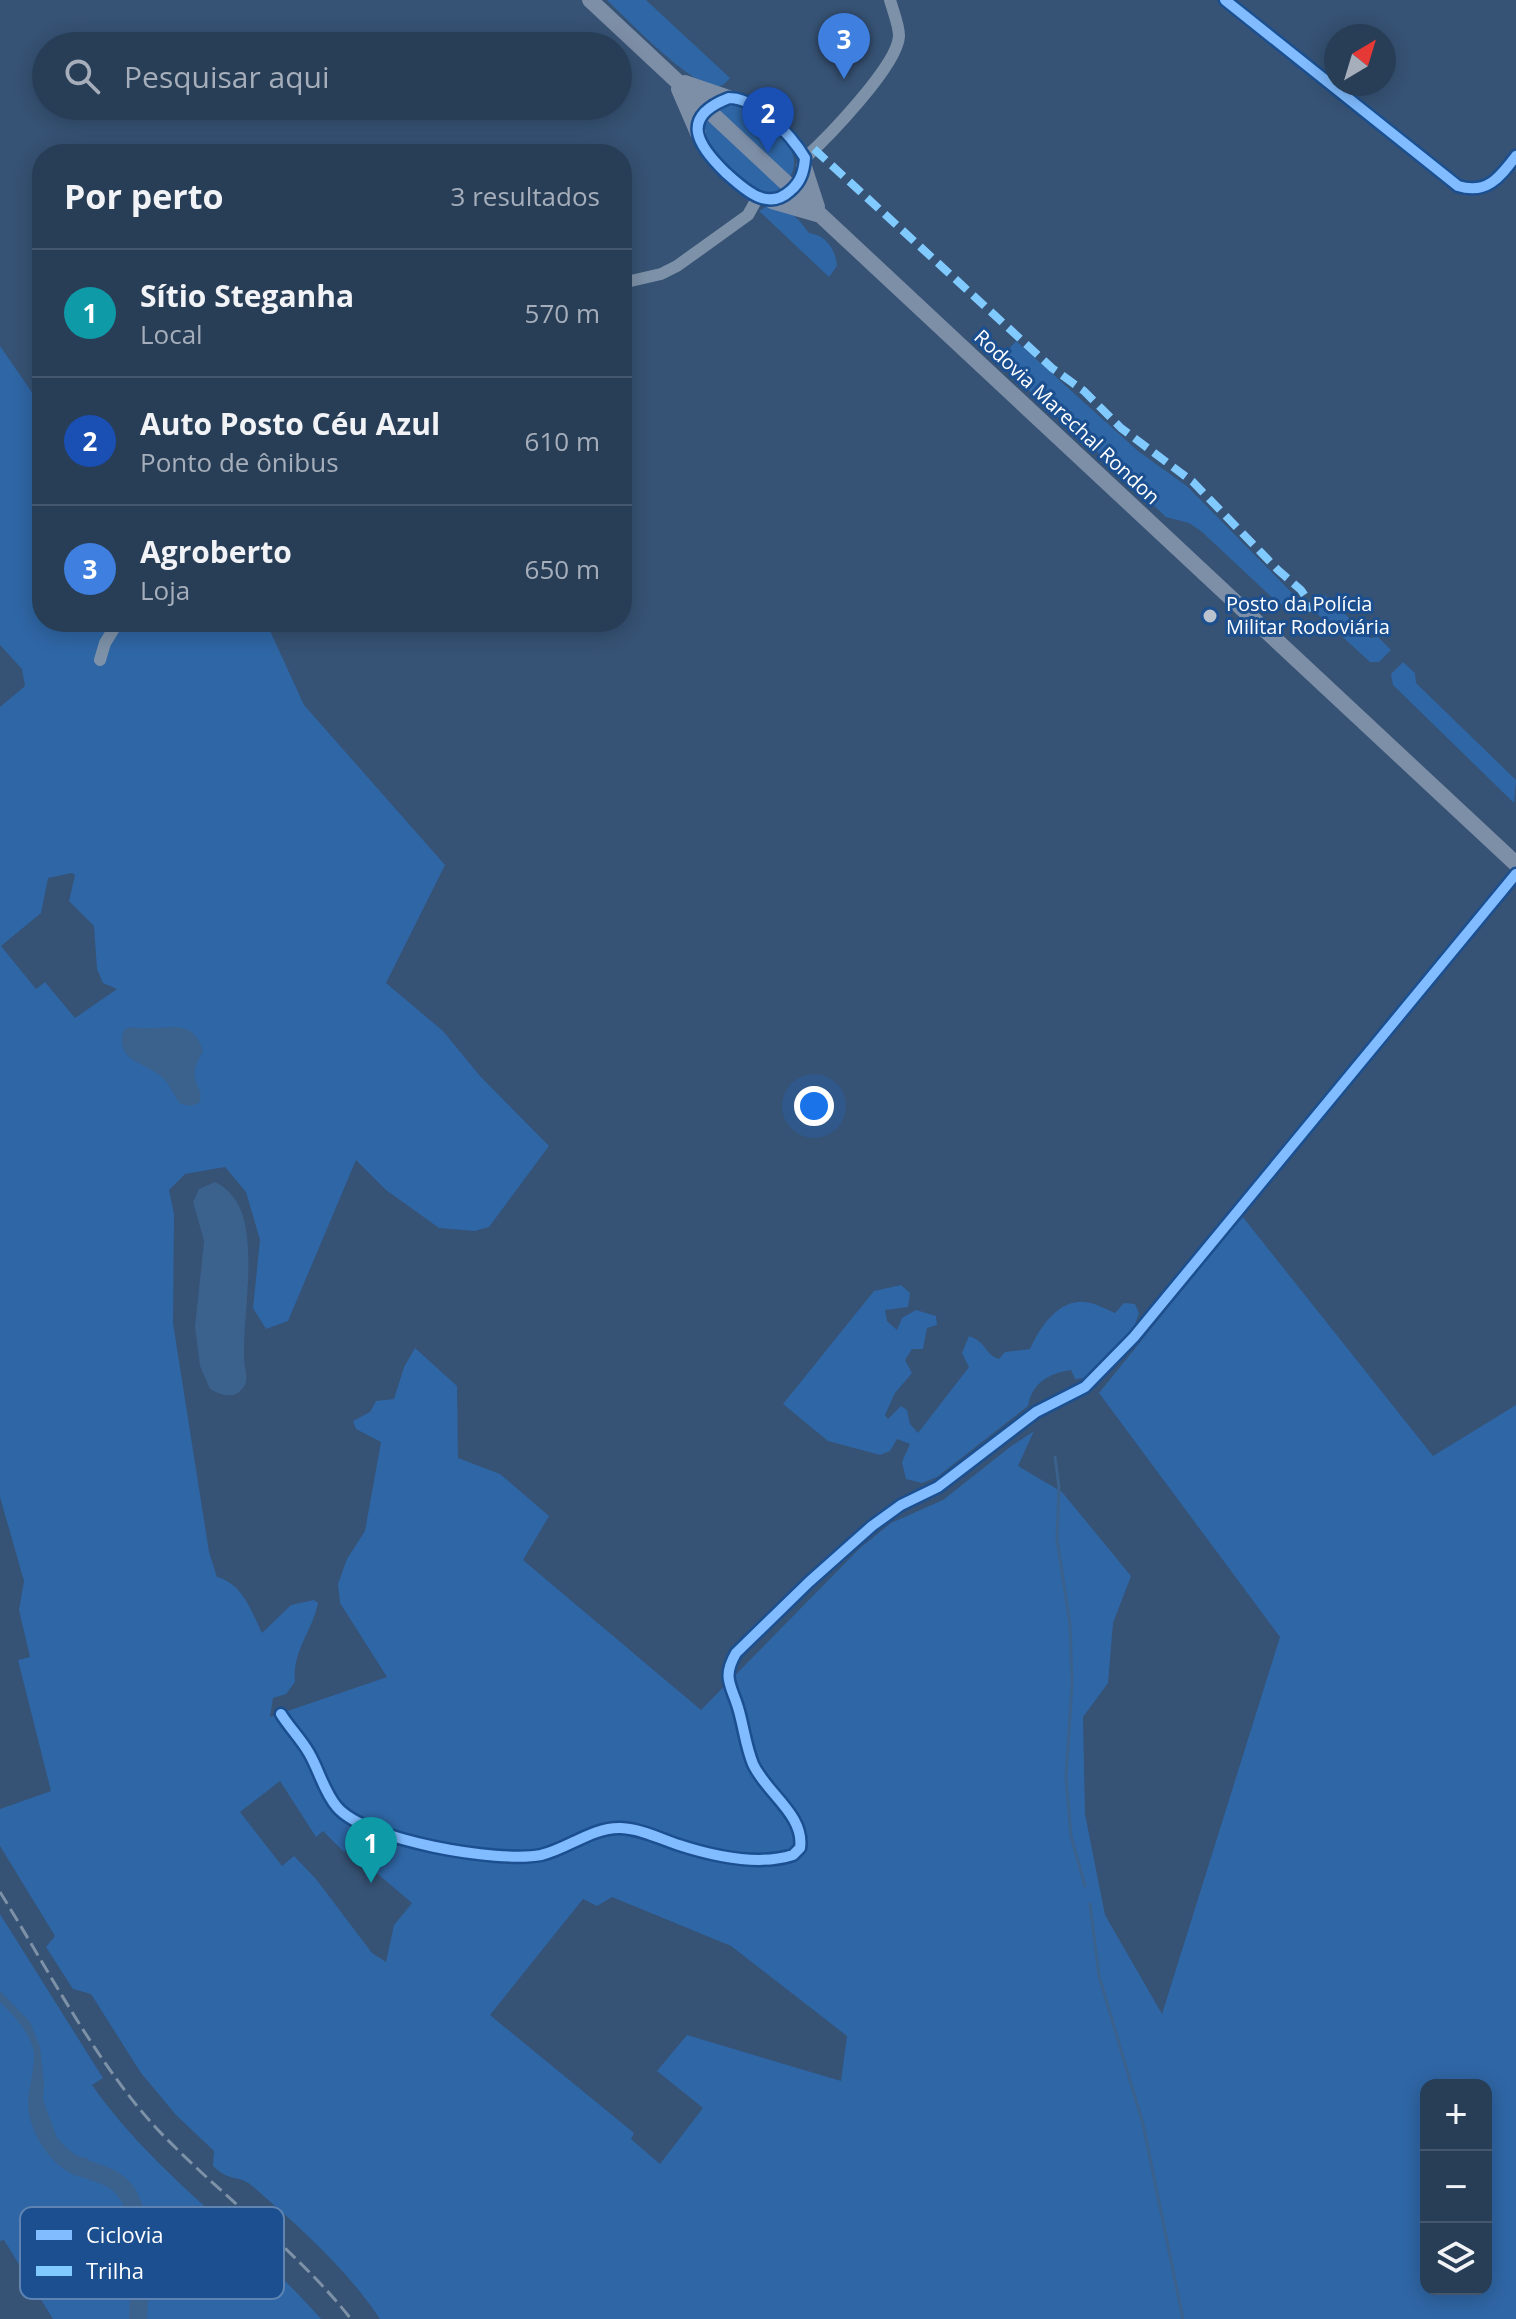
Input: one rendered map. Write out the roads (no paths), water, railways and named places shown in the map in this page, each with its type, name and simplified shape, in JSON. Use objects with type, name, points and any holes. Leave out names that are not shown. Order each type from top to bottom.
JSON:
[{"type":"main road","name":"Rodovia Marechal Rondon","points":[[590,0],[624,32]]},
{"type":"main road","name":"Rodovia Marechal Rondon","points":[[632,39],[1516,864]]},
{"type":"main road","points":[[673,77],[729,98]]},
{"type":"main road","points":[[673,77],[698,133]]},
{"type":"main road","points":[[804,163],[821,216]]},
{"type":"main road","points":[[765,199],[821,216]]},
{"type":"street","points":[[632,281],[661,274],[677,266],[748,215],[765,199],[793,189],[804,163],[894,55],[899,35],[890,0]]},
{"type":"street","points":[[1225,0],[1458,186],[1472,189],[1490,184],[1516,156]]},
{"type":"street","points":[[765,199],[742,188],[710,158],[699,143],[698,133],[707,110],[729,98],[741,98],[754,104],[793,141],[804,163]]},
{"type":"street","points":[[100,660],[112,632]]},
{"type":"street","points":[[281,1714],[306,1749],[335,1805],[355,1822],[382,1833],[431,1845],[517,1857],[551,1852],[584,1837],[617,1828],[639,1831],[709,1855],[754,1858],[793,1855],[800,1848],[800,1830],[754,1767],[727,1675],[736,1653],[872,1526],[901,1505],[938,1487],[1025,1419],[1072,1395],[1097,1377],[1134,1337],[1516,874]]},
{"type":"waterway","points":[[1055,1457],[1059,1487],[1057,1539],[1070,1624],[1072,1684],[1066,1777],[1071,1836],[1085,1886]]},
{"type":"waterway","points":[[1090,1904],[1099,1976],[1143,2124],[1183,2319]]},
{"type":"waterway","points":[[64,2157],[115,2181],[134,2207]]},
{"type":"waterway","points":[[138,2319],[139,2299]]},
{"type":"railway","points":[[0,1892],[74,2016],[136,2105],[183,2155],[240,2207]]},
{"type":"railway","points":[[284,2247],[351,2319]]},
{"type":"place","name":"Agroberto","points":[[844,79]]},
{"type":"place","name":"Auto Posto Céu Azul","points":[[768,153]]},
{"type":"place","name":"Posto da Polícia Militar Rodoviária","points":[[1210,616]]},
{"type":"place","name":"Sítio Steganha","points":[[371,1883]]}]
